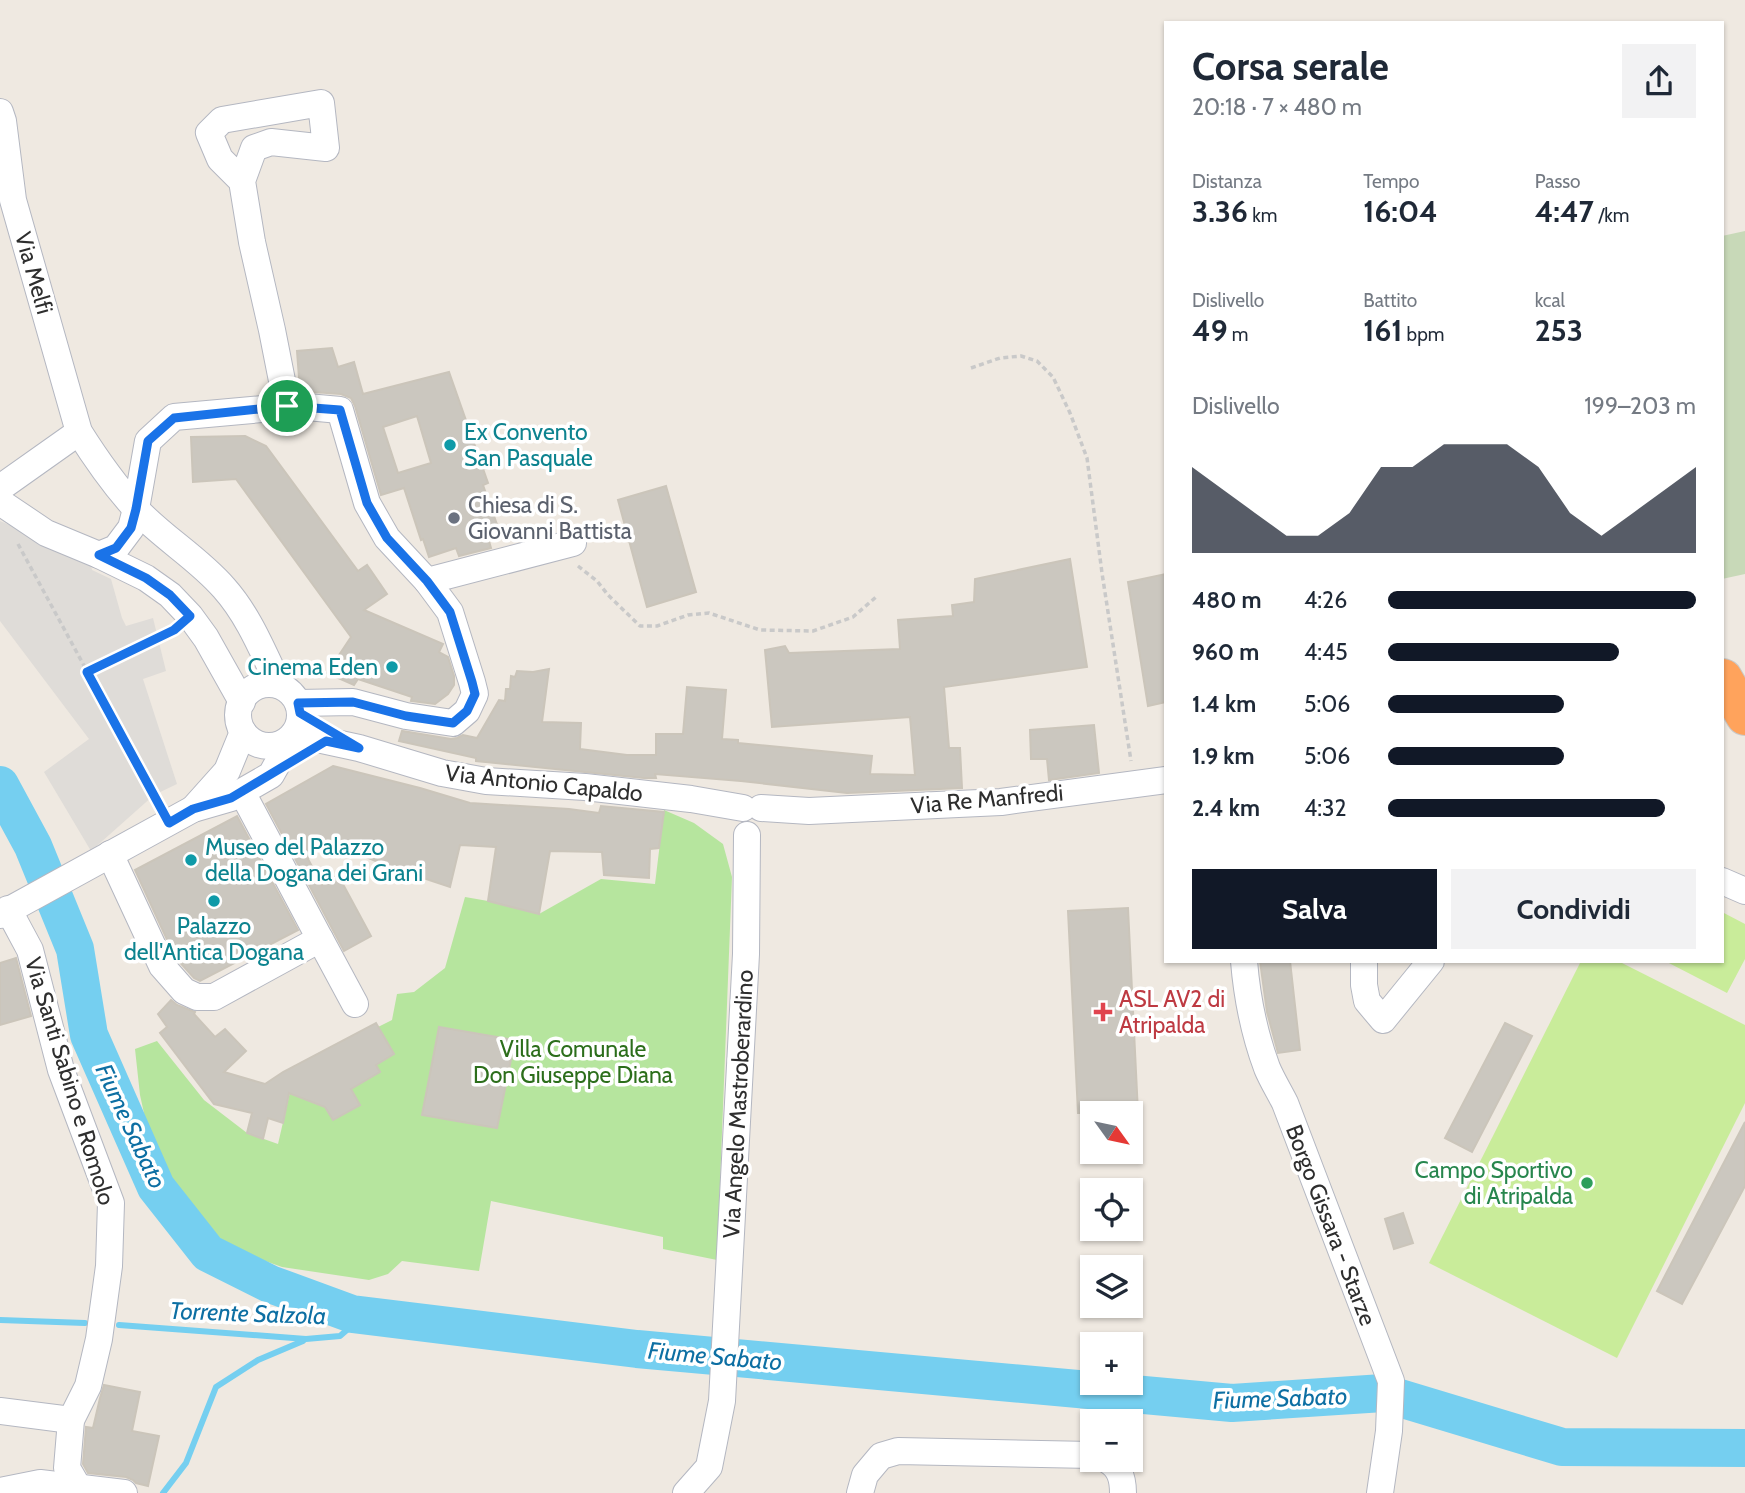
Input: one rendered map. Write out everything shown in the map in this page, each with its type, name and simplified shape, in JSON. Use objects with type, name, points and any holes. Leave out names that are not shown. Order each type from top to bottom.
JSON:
[{"type":"highway","points":[[1724,681],[1745,716]]},
{"type":"street","points":[[242,181],[220,159],[209,133],[222,120],[321,103],[326,148],[271,142],[254,148],[242,181],[252,242],[287,406]]},
{"type":"street","name":"Via Melfi","points":[[0,112],[13,200],[79,432],[94,456],[136,509],[226,589],[251,626],[293,709]]},
{"type":"street","points":[[99,555],[116,548],[131,528],[148,441],[174,418],[287,406],[340,410],[367,503],[387,538],[427,581],[450,612],[475,694],[467,711],[453,723],[406,716],[353,702],[293,709]]},
{"type":"street","points":[[0,488],[79,432]]},
{"type":"street","points":[[0,502],[46,533],[146,578],[170,595],[206,638],[242,702]]},
{"type":"street","points":[[427,581],[565,545]]},
{"type":"street","points":[[1724,678],[1745,674]]},
{"type":"street","points":[[293,709],[286,741],[277,745],[258,744],[243,732],[239,722],[239,712],[247,694],[262,685],[271,684],[326,741],[359,748]]},
{"type":"street","points":[[293,709],[359,748]]},
{"type":"street","points":[[271,775],[293,709]]},
{"type":"street","points":[[193,809],[227,771],[243,732]]},
{"type":"street","points":[[8,910],[193,809],[231,798],[326,741]]},
{"type":"street","name":"Via Antonio Capaldo","points":[[359,748],[442,773],[486,781],[585,787],[691,799],[752,823]]},
{"type":"street","name":"Via Re Manfredi","points":[[752,823],[809,811],[1002,802],[1164,780]]},
{"type":"street","points":[[242,792],[355,1004]]},
{"type":"street","name":"Via Angelo Mastroberardino","points":[[686,1493],[709,1467],[722,1401],[752,823]]},
{"type":"street","points":[[103,858],[162,966],[184,990],[197,997],[214,997],[320,939]]},
{"type":"street","points":[[1724,882],[1745,891]]},
{"type":"street","name":"Via Santi Sabino e Romolo","points":[[8,910],[30,950],[61,1070],[111,1203],[108,1266],[99,1339],[88,1386],[71,1420]]},
{"type":"street","name":"Borgo Gissara - Starze","points":[[1244,963],[1253,1025],[1268,1071],[1285,1103],[1391,1381],[1389,1431],[1380,1493]]},
{"type":"street","points":[[1364,963],[1367,1001],[1383,1020],[1429,963]]},
{"type":"street","points":[[0,1411],[71,1420],[67,1468],[78,1487]]},
{"type":"street","points":[[860,1493],[865,1475],[881,1457],[898,1451],[1080,1455]]},
{"type":"street","points":[[1118,1472],[1123,1480],[1123,1493]]},
{"type":"street","points":[[0,1491],[40,1483],[124,1493]]},
{"type":"path","points":[[971,368],[1000,358],[1021,356],[1037,361],[1053,377],[1070,413],[1087,458],[1134,784]]},
{"type":"path","points":[[15,537],[169,823]]},
{"type":"path","points":[[565,545],[608,595],[640,626],[657,626],[688,615],[709,613],[760,630],[813,631],[853,617],[876,597]]},
{"type":"path","points":[[87,672],[174,630],[190,616]]},
{"type":"green space","points":[[1745,231],[1745,574],[1724,579],[1724,236]]},
{"type":"green space","name":"Villa Comunale Don Giuseppe Diana","points":[[664,810],[694,823],[723,844],[732,877],[717,1260],[663,1249],[663,1237],[491,1201],[479,1271],[402,1261],[388,1274],[369,1280],[282,1267],[240,1252],[214,1234],[190,1211],[169,1180],[149,1136],[140,1095],[135,1049],[157,1041],[204,1100],[247,1133],[278,1144],[290,1092],[321,1100],[333,1120],[359,1105],[351,1089],[380,1072],[376,1065],[378,1027],[392,1020],[397,994],[414,992],[445,968],[465,897],[539,914],[601,879],[655,884]]},
{"type":"green space","points":[[1724,913],[1745,924],[1745,959],[1727,993],[1669,963],[1724,963]]},
{"type":"green space","name":"Campo Sportivo di Atripalda","points":[[1580,963],[1622,963],[1745,1025],[1745,1103],[1617,1358],[1429,1263]]},
{"type":"shaded area","points":[[0,521],[90,559],[92,570],[111,579],[126,626],[153,618],[166,671],[143,679],[177,784],[154,795],[91,851],[44,772],[89,739],[0,621]]},
{"type":"building","points":[[332,348],[338,367],[354,362],[363,394],[449,372],[488,483],[483,485],[499,530],[487,534],[491,548],[459,556],[456,548],[429,557],[404,488],[381,495],[351,398],[341,394],[300,391],[297,351]],"holes":[[[417,416],[431,463],[398,473],[383,427]]]},
{"type":"building","points":[[245,436],[266,446],[358,571],[367,565],[387,594],[364,610],[443,644],[439,652],[448,657],[454,685],[448,694],[435,704],[411,701],[412,697],[358,679],[354,685],[327,673],[351,637],[236,479],[193,482],[191,437]]},
{"type":"building","points":[[666,486],[696,592],[647,607],[618,500]]},
{"type":"building","points":[[1070,559],[1087,667],[944,687],[949,748],[960,748],[962,788],[847,793],[655,774],[656,778],[644,778],[476,761],[476,758],[399,741],[402,731],[451,739],[463,735],[477,738],[499,700],[505,701],[511,676],[515,677],[517,671],[549,669],[542,722],[581,723],[580,749],[627,755],[656,755],[656,734],[683,734],[687,687],[726,690],[722,739],[738,740],[738,743],[872,756],[870,774],[915,775],[910,717],[772,727],[765,650],[785,646],[789,653],[900,649],[898,620],[953,616],[952,605],[974,602],[975,579]]},
{"type":"building","points":[[1164,574],[1164,702],[1148,706],[1128,582]]},
{"type":"building","points":[[1094,725],[1099,773],[1049,780],[1047,759],[1031,759],[1030,730]]},
{"type":"building","points":[[333,766],[470,803],[599,813],[601,806],[664,812],[659,848],[650,849],[649,878],[604,875],[602,852],[550,851],[539,914],[488,901],[496,847],[460,845],[450,887],[390,867],[316,836],[308,859],[322,885],[338,875],[371,936],[344,951],[266,804]]},
{"type":"building","name":"Palazzo dell'Antica Dogana","points":[[237,816],[298,930],[200,981],[175,957],[135,870]]},
{"type":"building","name":"ASL AV2 di Atripalda","points":[[1128,908],[1137,1101],[1080,1101],[1080,1113],[1078,1113],[1068,911]]},
{"type":"building","points":[[16,958],[31,1016],[0,1025],[0,963]]},
{"type":"building","points":[[1260,963],[1290,963],[1300,1050],[1278,1053],[1267,1012]]},
{"type":"building","points":[[171,1000],[195,1012],[215,1037],[225,1029],[246,1051],[224,1072],[265,1084],[376,1023],[394,1054],[376,1065],[380,1072],[351,1089],[360,1105],[333,1120],[325,1107],[289,1093],[283,1123],[268,1118],[263,1139],[247,1133],[252,1113],[214,1104],[160,1033],[167,1027],[158,1014]]},
{"type":"building","points":[[1505,1023],[1532,1036],[1472,1152],[1445,1138]]},
{"type":"building","points":[[439,1027],[515,1040],[497,1128],[422,1115]]},
{"type":"building","points":[[1745,1122],[1745,1186],[1682,1304],[1657,1291]]},
{"type":"building","points":[[1403,1213],[1413,1243],[1394,1249],[1385,1219]]},
{"type":"building","points":[[104,1385],[140,1392],[132,1431],[159,1436],[148,1486],[126,1477],[88,1473],[83,1464],[86,1427],[93,1428]]},
{"type":"waterway","name":"Fiume Sabato","points":[[0,785],[33,846],[75,949],[89,1035],[156,1187],[208,1253],[270,1284],[352,1314],[637,1349],[1232,1403],[1383,1393],[1562,1447],[1745,1448]]},
{"type":"waterway","name":"Torrente Salzola","points":[[119,1325],[306,1339],[340,1336],[356,1322],[371,1316]]},
{"type":"waterway","name":"Torrente Salzola","points":[[0,1320],[85,1323]]},
{"type":"waterway","points":[[163,1493],[186,1463],[216,1387],[258,1360],[303,1341]]},
{"type":"place","name":"Ex Convento San Pasquale","points":[[450,445]]},
{"type":"place","name":"Chiesa di S. Giovanni Battista","points":[[454,518]]},
{"type":"place","name":"Cinema Eden","points":[[392,667]]},
{"type":"place","name":"Museo del Palazzo della Dogana dei Grani","points":[[191,860]]},
{"type":"place","name":"Palazzo dell'Antica Dogana","points":[[214,901]]},
{"type":"place","name":"ASL AV2 di Atripalda","points":[[1103,1012]]},
{"type":"place","name":"Campo Sportivo di Atripalda","points":[[1587,1183]]},
{"type":"route","points":[[287,406],[340,410],[367,503],[387,538],[427,581],[450,612],[475,694],[467,711],[453,723],[406,716],[353,702],[298,703],[300,713],[359,748],[326,741],[231,798],[193,809],[169,823],[87,672],[174,630],[190,616],[170,595],[146,578],[99,555],[116,548],[131,528],[148,441],[174,418],[287,406]]}]
